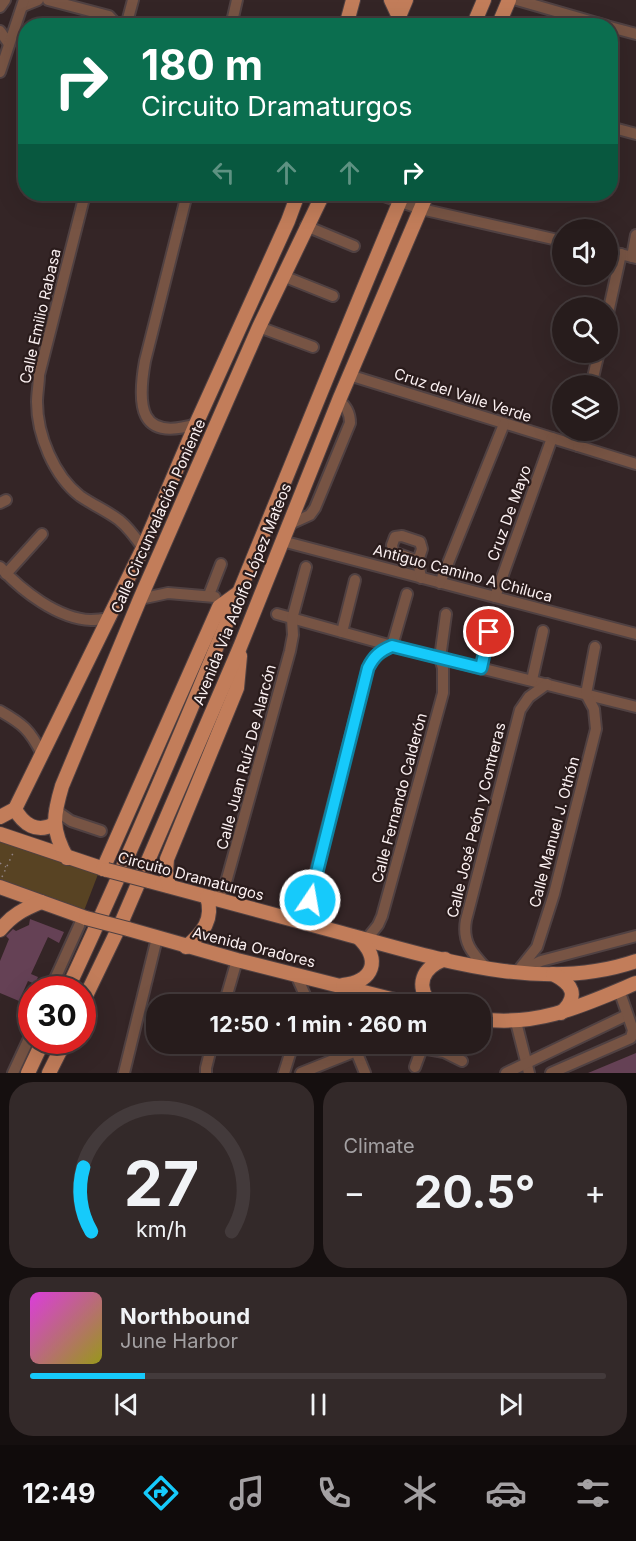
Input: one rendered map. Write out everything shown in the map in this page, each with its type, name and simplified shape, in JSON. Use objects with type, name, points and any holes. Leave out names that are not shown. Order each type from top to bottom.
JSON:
[{"type":"main road","points":[[348,18],[353,0]]},
{"type":"main road","points":[[391,0],[396,18]]},
{"type":"main road","points":[[398,18],[406,0]]},
{"type":"main road","points":[[476,18],[483,0]]},
{"type":"main road","points":[[501,18],[508,0]]},
{"type":"main road","name":"Calle Circunvalación Poniente","points":[[15,809],[143,548],[295,201]]},
{"type":"main road","name":"Calle Circunvalación Poniente","points":[[54,817],[72,760],[140,598],[259,327],[319,201]]},
{"type":"main road","name":"Avenida Via Adolfo López Mateos","points":[[74,976],[103,914],[241,591],[399,201]]},
{"type":"main road","name":"Avenida Via Adolfo López Mateos","points":[[95,976],[122,921],[240,647],[349,375],[424,201]]},
{"type":"main road","points":[[105,869],[219,607],[241,591]]},
{"type":"main road","points":[[169,886],[166,872],[167,859],[237,688],[240,647]]},
{"type":"main road","points":[[0,817],[15,809],[20,818],[32,827],[45,828],[54,817]]},
{"type":"main road","points":[[54,817],[56,835],[67,858]]},
{"type":"main road","name":"Circuito Dramaturgos","points":[[0,834],[105,869],[363,939],[486,969],[553,974],[606,968],[636,961]]},
{"type":"main road","name":"Avenida Oradores","points":[[0,888],[85,917],[186,947],[341,986],[361,994]]},
{"type":"main road","points":[[186,947],[206,927],[211,898]]},
{"type":"main road","points":[[0,930],[10,918],[23,909],[41,902]]},
{"type":"main road","points":[[341,986],[359,982],[372,966],[371,952],[363,939]]},
{"type":"main road","points":[[424,994],[422,980],[430,967],[445,959]]},
{"type":"main road","points":[[553,974],[568,983],[572,991],[571,1002],[560,1014]]},
{"type":"main road","points":[[491,1020],[516,1022],[560,1014],[636,983]]},
{"type":"main road","points":[[28,1073],[37,1054]]},
{"type":"main road","points":[[50,1073],[59,1054]]},
{"type":"street","points":[[0,7],[5,0]]},
{"type":"street","points":[[19,18],[24,3],[38,0]]},
{"type":"street","points":[[48,0],[111,18]]},
{"type":"street","points":[[128,18],[133,0]]},
{"type":"street","points":[[233,18],[237,0]]},
{"type":"street","points":[[517,0],[581,18]]},
{"type":"street","points":[[0,72],[18,19]]},
{"type":"street","points":[[618,29],[636,34]]},
{"type":"street","points":[[0,32],[9,44]]},
{"type":"street","points":[[618,129],[636,134]]},
{"type":"street","name":"Calle Emilio Rabasa","points":[[83,201],[39,375],[37,404],[41,428],[47,449],[70,488],[120,520],[143,548]]},
{"type":"street","points":[[185,201],[145,361],[141,406],[149,421],[163,428],[179,429],[196,424]]},
{"type":"street","points":[[408,201],[421,208],[552,239]]},
{"type":"street","points":[[306,226],[354,246]]},
{"type":"street","points":[[614,297],[636,235]]},
{"type":"street","points":[[283,276],[333,296]]},
{"type":"street","points":[[259,327],[313,348]]},
{"type":"street","name":"Cruz del Valle Verde","points":[[349,375],[552,438]]},
{"type":"street","points":[[440,583],[504,424]]},
{"type":"street","name":"Cruz De Mayo","points":[[495,597],[552,438]]},
{"type":"street","name":"Cruz del Valle Verde","points":[[562,441],[636,464]]},
{"type":"street","points":[[578,446],[579,441]]},
{"type":"street","points":[[42,534],[3,571],[34,597],[61,612],[91,620],[110,618]]},
{"type":"street","name":"Antiguo Camino A Chiluca","points":[[282,541],[636,634]]},
{"type":"street","points":[[418,561],[421,578]]},
{"type":"street","points":[[140,598],[168,593],[212,596],[221,564]]},
{"type":"street","name":"Calle Juan Ruíz De Alarcón","points":[[211,898],[225,886],[290,651],[292,619],[306,567]]},
{"type":"street","points":[[342,632],[355,580]]},
{"type":"street","points":[[392,646],[407,594]]},
{"type":"street","points":[[277,614],[392,646],[636,707]]},
{"type":"street","name":"Calle Fernando Calderón","points":[[363,939],[378,925],[382,916],[443,693],[443,668],[440,658],[446,614]]},
{"type":"street","points":[[481,668],[493,615]]},
{"type":"street","points":[[532,680],[543,631]]},
{"type":"street","points":[[315,926],[310,906],[310,894],[368,668],[372,659],[380,651],[392,646]]},
{"type":"street","points":[[586,694],[595,647]]},
{"type":"street","name":"Calle José Peón y Contreras","points":[[486,969],[470,951],[464,930],[466,920],[520,710],[529,697],[547,684]]},
{"type":"street","name":"Calle Manuel J. Othón","points":[[517,972],[537,947],[554,894],[596,729],[594,709],[586,694]]},
{"type":"street","points":[[0,711],[19,722],[33,735],[42,754]]},
{"type":"street","points":[[54,817],[101,831]]},
{"type":"street","points":[[57,976],[85,917]]},
{"type":"street","name":"Circuito Dramaturgos","points":[[517,972],[541,961],[636,936]]},
{"type":"street","points":[[124,1073],[157,938]]},
{"type":"street","points":[[227,994],[237,960]]},
{"type":"street","points":[[296,975],[305,994]]},
{"type":"street","points":[[551,1073],[631,1038],[633,1030],[619,990]]},
{"type":"street","points":[[506,1073],[528,1067],[627,1014]]},
{"type":"street","points":[[516,1022],[528,1067]]},
{"type":"street","points":[[13,1073],[22,1054]]},
{"type":"street","points":[[206,1073],[210,1054]]},
{"type":"street","points":[[284,1073],[290,1054]]},
{"type":"street","points":[[306,1072],[346,1054]]},
{"type":"street","points":[[361,1054],[365,1073]]},
{"type":"street","points":[[414,1067],[419,1054]]},
{"type":"street","points":[[453,1054],[462,1061]]},
{"type":"path","points":[[0,863],[6,867]]},
{"type":"shaded area","points":[[0,834],[100,869],[82,916],[0,887]]},
{"type":"building","points":[[30,919],[64,932],[59,943],[48,937],[31,974],[36,976],[18,976],[18,1001],[0,993],[0,961],[9,939],[6,936],[13,929],[16,931],[29,925]]},
{"type":"building","points":[[636,1053],[636,1073],[588,1073]]},
{"type":"route","points":[[310,900],[372,659],[380,651],[392,646],[481,668],[489,632]]}]
